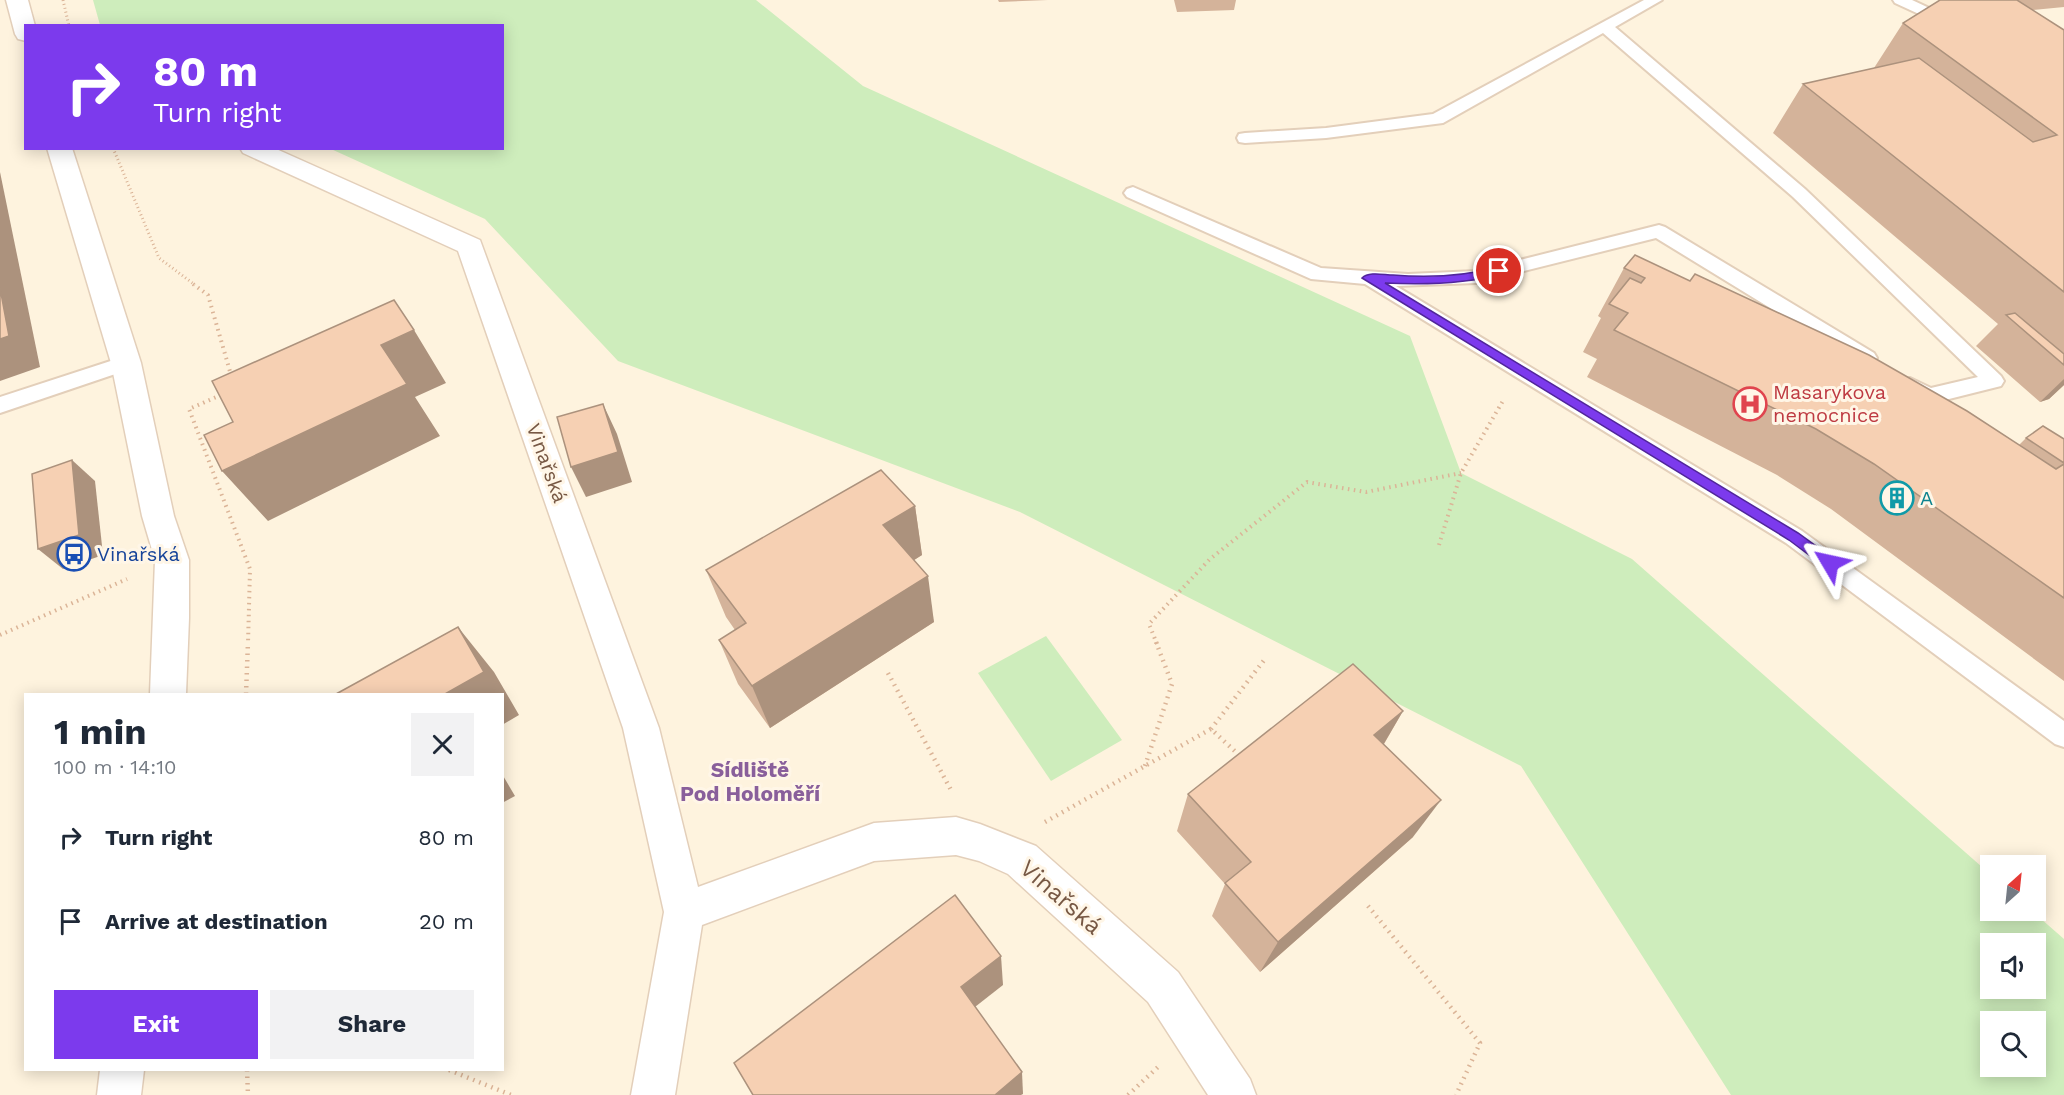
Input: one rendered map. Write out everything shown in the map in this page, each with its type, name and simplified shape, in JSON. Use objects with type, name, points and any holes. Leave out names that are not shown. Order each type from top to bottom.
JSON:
[{"type":"street","points":[[17,0],[24,26]]},
{"type":"street","points":[[61,150],[126,363],[158,516],[172,560],[168,693]]},
{"type":"street","name":"Vinařská","points":[[256,150],[470,246],[641,728],[684,912],[653,1095]]},
{"type":"street","name":"Vinařská","points":[[684,912],[874,842],[956,836],[1022,860],[1163,987],[1234,1095]]},
{"type":"street","points":[[118,1095],[122,1071]]},
{"type":"lane","points":[[1245,138],[1326,133],[1437,119],[1655,0]]},
{"type":"lane","points":[[1900,0],[1965,29]]},
{"type":"lane","points":[[1604,26],[1799,193],[1994,381],[1929,396],[1899,378]]},
{"type":"lane","points":[[1133,193],[1318,274],[1368,278],[1408,280],[1476,277],[1659,231],[1879,365]]},
{"type":"lane","points":[[1368,278],[1794,537],[2064,736]]},
{"type":"lane","points":[[0,405],[126,363]]},
{"type":"path","points":[[63,0],[69,24]]},
{"type":"path","points":[[114,150],[159,258],[208,295],[232,378]]},
{"type":"path","points":[[1439,545],[1461,473],[1521,370]]},
{"type":"path","points":[[225,393],[189,409],[249,569],[246,693]]},
{"type":"path","points":[[1145,766],[1172,684],[1149,624],[1210,559],[1306,482],[1366,492],[1461,473]]},
{"type":"path","points":[[0,635],[172,560]]},
{"type":"path","points":[[888,673],[987,847],[1145,766],[1211,729],[1265,659]]},
{"type":"path","points":[[1211,729],[1242,759]]},
{"type":"path","points":[[1368,906],[1480,1042],[1456,1095]]},
{"type":"path","points":[[247,1071],[248,1095]]},
{"type":"path","points":[[451,1071],[511,1095]]},
{"type":"green space","points":[[93,0],[756,0],[863,86],[1410,336],[1461,473],[1632,559],[1980,865],[1980,921],[2043,921],[2064,939],[2064,1095],[1731,1095],[1521,766],[1020,512],[618,361],[485,219],[333,150],[504,150],[504,24],[100,24]]},
{"type":"green space","points":[[1046,636],[1122,740],[1051,781],[978,673]]},
{"type":"building","points":[[1940,0],[2017,0],[2064,30],[2064,292],[1803,84],[1919,58],[2033,142],[2057,135],[1903,23]]},
{"type":"building","points":[[1635,255],[1690,281],[1695,274],[1869,355],[1967,411],[2056,469],[2064,464],[2064,598],[1874,464],[1816,429],[1614,330],[1628,313],[1609,304],[1630,278],[1641,283],[1645,278],[1624,268]]},
{"type":"building","points":[[0,288],[9,336],[0,339]]},
{"type":"building","points":[[394,300],[414,330],[381,345],[407,384],[222,471],[204,435],[233,422],[212,381]]},
{"type":"building","points":[[2015,313],[2064,354],[2064,365],[2006,315]]},
{"type":"building","points":[[603,404],[618,452],[571,467],[557,417]]},
{"type":"building","points":[[2043,426],[2064,439],[2064,463],[2026,438]]},
{"type":"building","points":[[72,460],[79,535],[38,549],[32,474]]},
{"type":"building","points":[[881,470],[915,506],[883,525],[928,576],[752,686],[719,640],[746,623],[706,570]]},
{"type":"building","points":[[458,627],[484,672],[447,693],[338,693]]},
{"type":"building","points":[[1353,664],[1403,711],[1374,735],[1441,800],[1278,942],[1225,883],[1251,862],[1188,794]]},
{"type":"building","points":[[955,895],[1001,956],[961,987],[1022,1072],[995,1095],[753,1095],[734,1063]]},
{"type":"place","name":"Masarykova nemocnice","points":[[1750,404]]},
{"type":"place","name":"A","points":[[1897,498]]},
{"type":"place","name":"Vinařská","points":[[74,554]]},
{"type":"district","name":"Sídliště Pod Holoměří","points":[[750,781]]},
{"type":"route","points":[[1499,271],[1476,277],[1408,280],[1368,278],[1794,537],[1830,563]]}]
